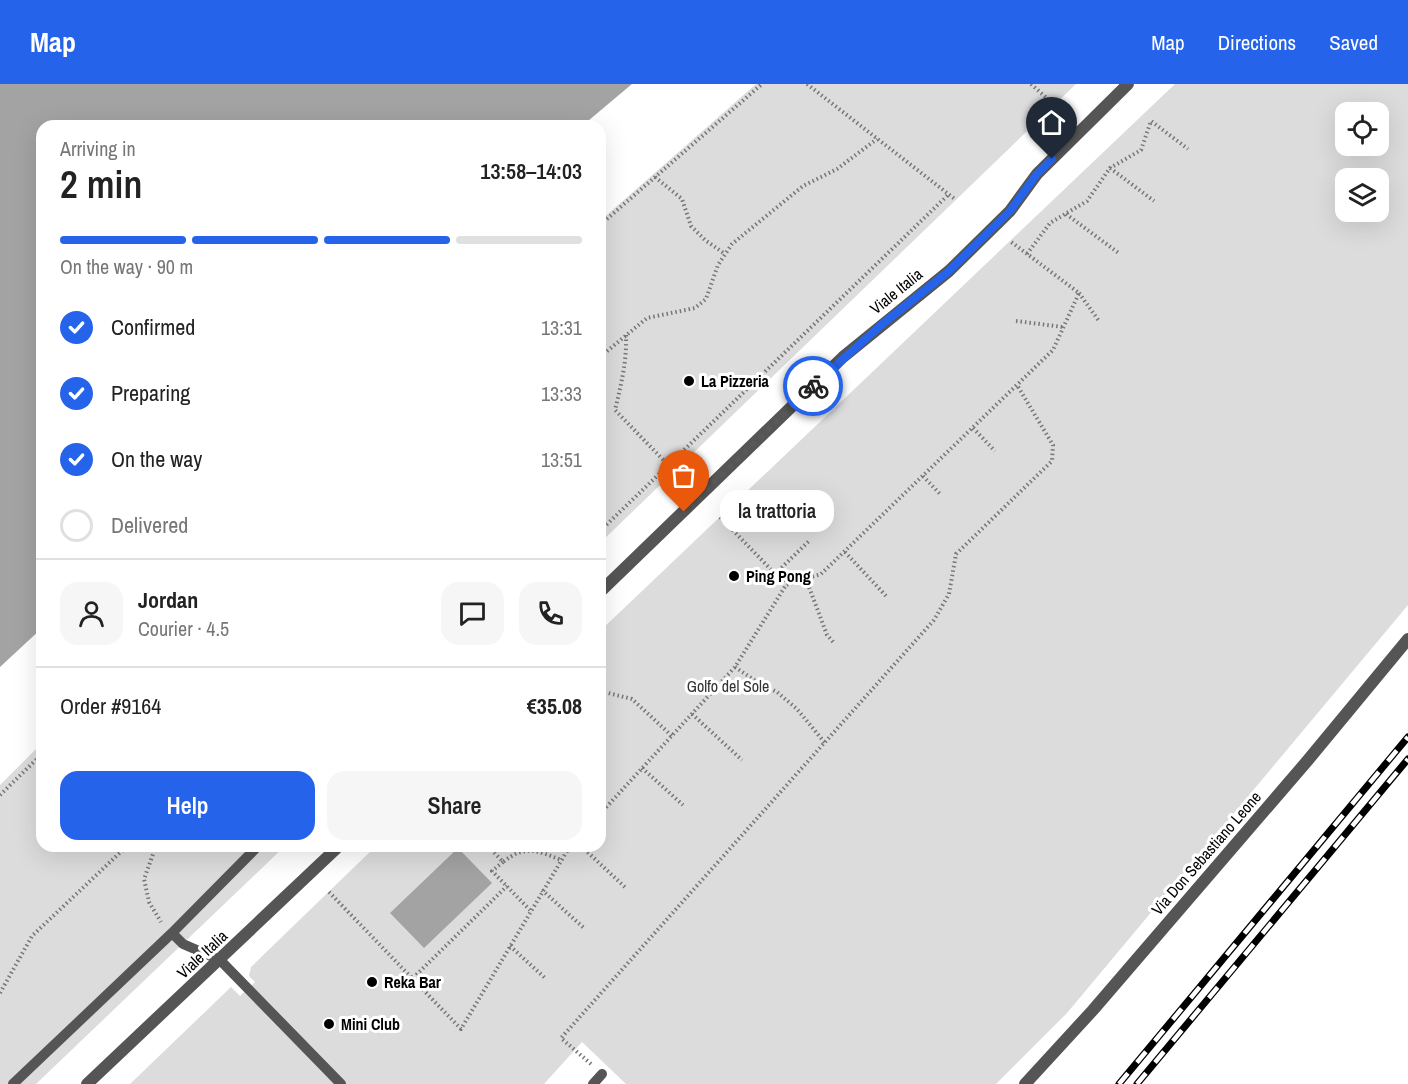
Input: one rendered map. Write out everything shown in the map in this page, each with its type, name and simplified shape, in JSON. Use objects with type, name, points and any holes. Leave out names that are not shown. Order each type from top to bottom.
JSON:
[{"type":"street","name":"Viale Italia","points":[[606,586],[843,357],[949,271],[1010,211],[1037,174],[1128,84]]},
{"type":"street","name":"Via Don Sebastiano Leone","points":[[1025,1084],[1108,993],[1308,760],[1408,639]]},
{"type":"street","name":"Viale Italia","points":[[87,1084],[333,852]]},
{"type":"lane","points":[[13,1084],[172,933],[252,852]]},
{"type":"lane","points":[[172,933],[183,944],[220,960],[341,1084]]},
{"type":"lane","points":[[593,1084],[602,1074]]},
{"type":"path","points":[[606,220],[762,84]]},
{"type":"path","points":[[807,84],[956,200]]},
{"type":"path","points":[[1031,84],[1081,130]]},
{"type":"path","points":[[1027,254],[1050,223],[1087,201],[1110,168],[1141,150],[1151,121],[1188,148]]},
{"type":"path","points":[[606,352],[647,318],[695,308],[706,299],[714,275],[732,244],[803,186],[837,169],[877,139]]},
{"type":"path","points":[[1110,168],[1154,201]]},
{"type":"path","points":[[655,177],[682,199],[692,226],[705,240],[725,254]]},
{"type":"path","points":[[606,525],[948,195]]},
{"type":"path","points":[[1066,214],[1120,254]]},
{"type":"path","points":[[1010,241],[1079,293],[1099,321]]},
{"type":"path","points":[[606,807],[735,667],[786,585],[821,574],[1053,350],[1079,293]]},
{"type":"path","points":[[1016,321],[1063,327]]},
{"type":"path","points":[[626,335],[624,370],[615,410],[674,470]]},
{"type":"path","points":[[602,1074],[561,1038],[934,620],[949,594],[956,554],[1052,461],[1053,445],[1017,385]]},
{"type":"path","points":[[973,428],[995,451]]},
{"type":"path","points":[[923,476],[940,494]]},
{"type":"path","points":[[720,517],[786,585]]},
{"type":"path","points":[[775,574],[809,541]]},
{"type":"path","points":[[844,552],[887,597]]},
{"type":"path","points":[[806,579],[827,635],[834,643]]},
{"type":"path","points":[[735,667],[777,692],[797,709],[825,742]]},
{"type":"path","points":[[606,692],[632,699],[672,736]]},
{"type":"path","points":[[692,714],[742,760]]},
{"type":"path","points":[[0,795],[36,760]]},
{"type":"path","points":[[642,768],[683,805]]},
{"type":"path","points":[[0,993],[32,936],[121,852]]},
{"type":"path","points":[[154,852],[144,879],[149,902],[157,918],[172,933]]},
{"type":"path","points":[[494,852],[503,861]]},
{"type":"path","points":[[518,852],[492,871],[531,910]]},
{"type":"path","points":[[542,852],[561,860]]},
{"type":"path","points":[[329,892],[461,1029],[565,852]]},
{"type":"path","points":[[587,852],[627,889]]},
{"type":"path","points":[[413,978],[507,886]]},
{"type":"path","points":[[542,890],[585,929]]},
{"type":"path","points":[[510,946],[545,978]]},
{"type":"green space","points":[[756,84],[1076,84],[606,537],[606,216]]},
{"type":"green space","name":"Golfo del Sole","points":[[1175,84],[1408,84],[1408,605],[1067,1013],[996,1084],[626,1084],[582,1042],[544,1084],[130,1084],[231,987],[240,996],[255,982],[249,976],[251,967],[370,852],[606,852],[606,625]]},
{"type":"green space","points":[[36,749],[36,852],[279,852],[36,1084],[0,1084],[0,785]]},
{"type":"shaded area","points":[[0,84],[632,84],[589,120],[36,120],[36,634],[0,667]]},
{"type":"shaded area","points":[[454,852],[462,852],[492,883],[424,948],[390,913]]},
{"type":"railway","points":[[1119,1084],[1408,737]]},
{"type":"railway","points":[[1137,1084],[1408,759]]},
{"type":"way so far","points":[[684,512],[813,386]]},
{"type":"place","name":"La Pizzeria","points":[[689,381]]},
{"type":"place","name":"la trattoria","points":[[684,512]]},
{"type":"place","name":"Ping Pong","points":[[734,576]]},
{"type":"place","name":"Reka Bar","points":[[372,982]]},
{"type":"place","name":"Mini Club","points":[[329,1024]]},
{"type":"route","points":[[813,386],[843,357],[949,271],[1010,211],[1037,174],[1052,159]]}]
